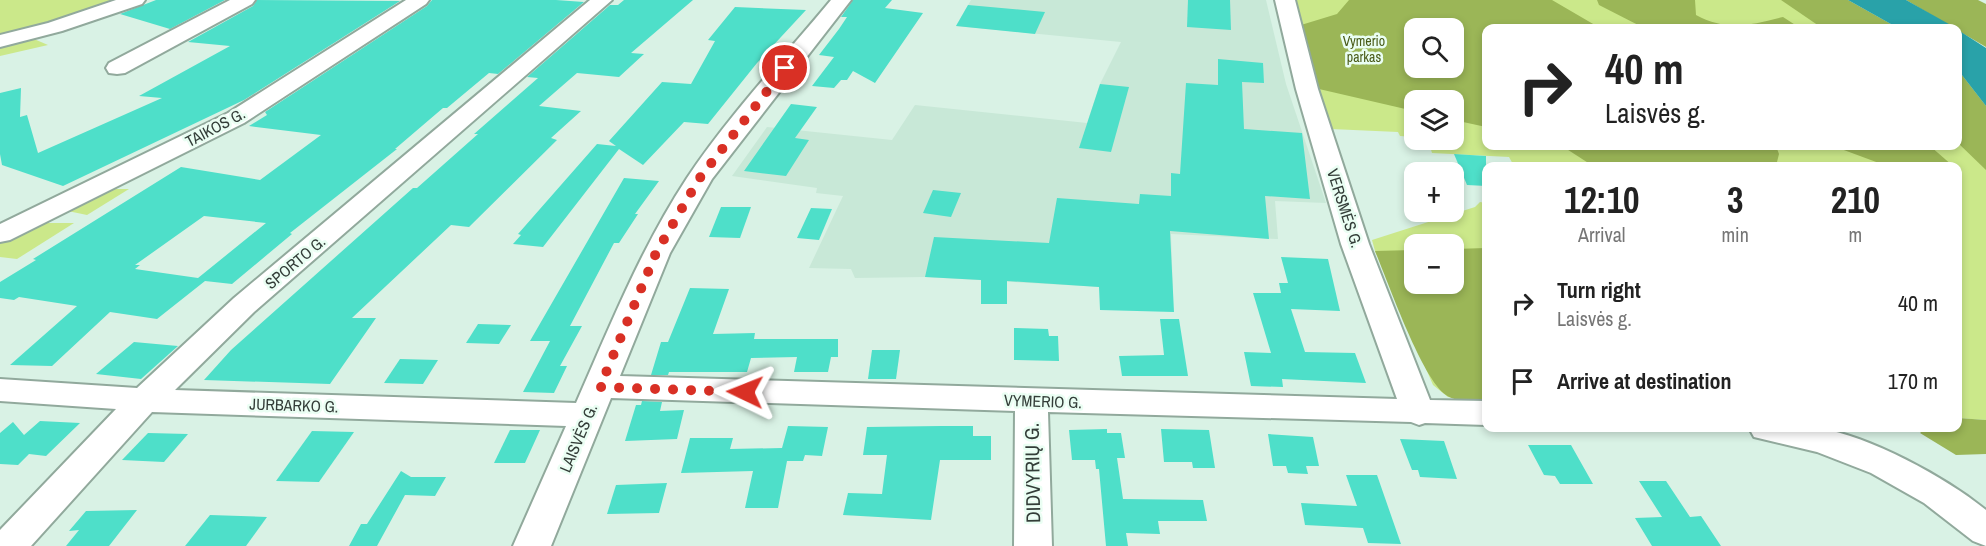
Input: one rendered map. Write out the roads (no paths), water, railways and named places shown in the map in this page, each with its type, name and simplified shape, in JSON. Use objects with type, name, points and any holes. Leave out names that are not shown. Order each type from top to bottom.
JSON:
[{"type":"street","points":[[0,41],[54,27],[135,0]]},
{"type":"street","points":[[117,68],[245,0]]},
{"type":"street","name":"TAIKOS G.","points":[[0,234],[236,118],[418,0]]},
{"type":"street","name":"SPORTO G.","points":[[8,546],[144,400],[244,305],[602,0]]},
{"type":"street","name":"LAISVĖS G.","points":[[532,546],[656,253],[699,179],[744,119],[841,0]]},
{"type":"street","name":"VERSMĖS G.","points":[[1285,0],[1306,89],[1355,244],[1419,412]]},
{"type":"street","name":"JURBARKO G.","points":[[0,390],[144,400],[594,401]]},
{"type":"street","name":"VYMERIO G.","points":[[594,401],[1031,401],[1482,413]]},
{"type":"street","name":"DIDVYRIŲ G.","points":[[1031,401],[1033,546]]},
{"type":"street","points":[[1788,432],[1836,445],[1884,464],[1924,486],[1970,517],[1986,531]]},
{"type":"water","points":[[1848,0],[1906,0],[1949,24],[1891,24]]},
{"type":"water","points":[[1962,33],[1986,48],[1986,106],[1962,75]]},
{"type":"park label","name":"Vymerio parkas","points":[[1364,50]]}]
